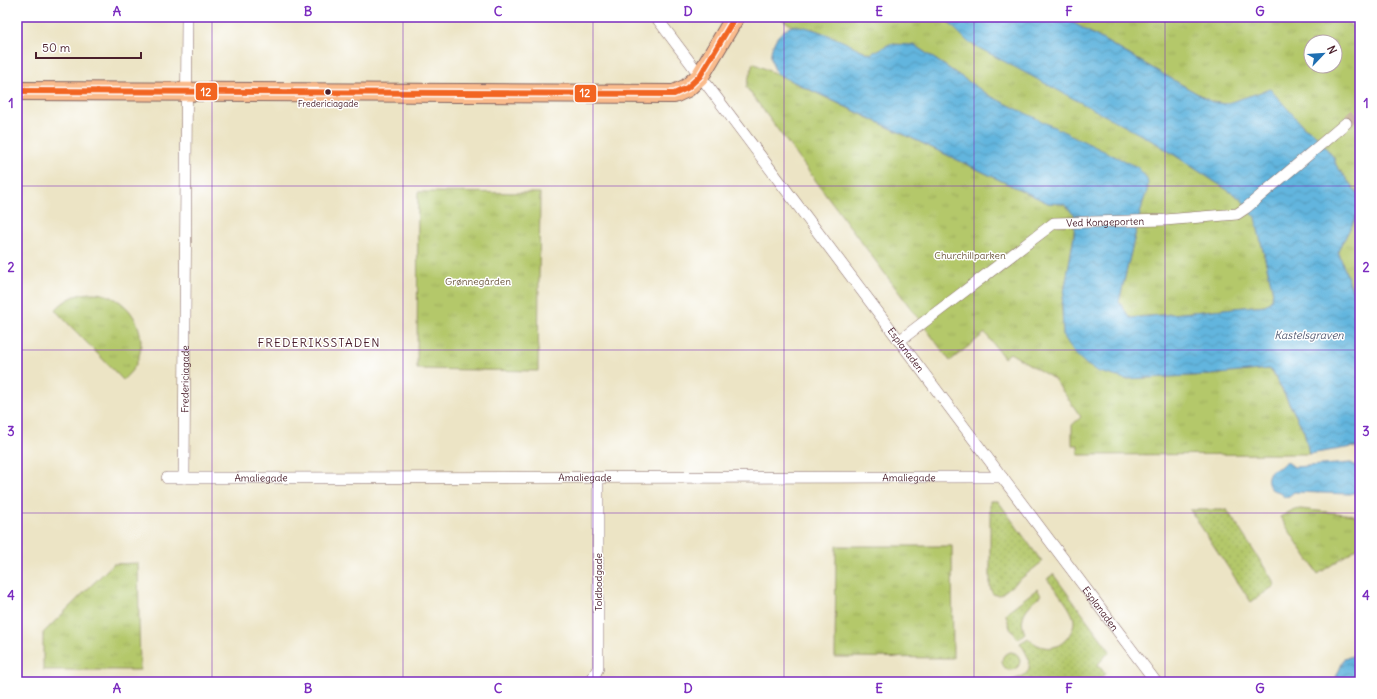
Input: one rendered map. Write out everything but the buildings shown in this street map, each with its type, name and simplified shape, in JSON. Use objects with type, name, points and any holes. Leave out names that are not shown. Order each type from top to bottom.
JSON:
[{"type":"main road","points":[[17,91],[674,94],[687,88],[700,76],[735,17]]},
{"type":"street","name":"Fredericiagade","points":[[184,478],[187,17]]},
{"type":"street","name":"Esplanaden","points":[[656,17],[1156,682]]},
{"type":"street","name":"Ved Kongeporten","points":[[899,341],[1054,224],[1143,220],[1182,220],[1237,214],[1346,123]]},
{"type":"street","name":"Amaliegade","points":[[167,478],[380,476],[598,478],[1002,477]]},
{"type":"street","name":"Toldbodgade","points":[[588,682],[592,680],[598,668],[598,478]]},
{"type":"green space","points":[[779,17],[945,17],[951,25],[1156,143],[1241,199],[1255,217],[1273,292],[1271,301],[1266,305],[1130,318],[1119,302],[1148,187],[990,96],[914,45],[890,44],[871,54],[813,29],[792,26]]},
{"type":"green space","points":[[1063,17],[1344,17],[1360,37],[1360,197],[1336,165],[1334,158],[1314,133],[1304,127],[1270,90],[1225,104],[1212,102]]},
{"type":"green space","name":"Churchillparken","points":[[753,63],[1048,203],[1064,204],[1075,216],[1074,236],[1062,304],[1063,335],[1125,379],[1210,375],[1268,369],[1272,372],[1304,431],[1309,454],[1078,455],[1078,445],[1072,445],[1072,425],[1081,417],[1054,379],[1010,353],[1004,358],[985,333],[950,361],[746,87]]},
{"type":"green space","name":"Grønnegården","points":[[418,192],[540,193],[538,371],[417,369]]},
{"type":"green space","points":[[1360,210],[1360,312],[1338,251]]},
{"type":"green space","points":[[91,293],[104,294],[116,299],[126,307],[134,317],[139,328],[141,341],[140,353],[135,366],[123,380],[55,310],[71,298]]},
{"type":"green space","points":[[990,501],[998,501],[1042,562],[1000,595],[995,595],[992,593],[990,586]]},
{"type":"green space","points":[[1300,509],[1354,515],[1360,524],[1360,546],[1318,574],[1280,517],[1291,511]]},
{"type":"green space","points":[[1190,510],[1227,510],[1272,579],[1274,586],[1251,602]]},
{"type":"green space","points":[[836,546],[952,546],[953,658],[835,657]]},
{"type":"green space","points":[[138,563],[140,670],[43,670],[43,633],[113,564]]},
{"type":"green space","points":[[1053,574],[1110,651],[1098,664],[1105,674],[1098,680],[1100,682],[1004,682],[1014,680],[1027,673],[1029,668],[1028,659],[1020,643],[1028,638],[1039,646],[1057,646],[1067,638],[1072,630],[1074,625],[1073,616],[1063,599],[1047,579]]},
{"type":"green space","points":[[1037,589],[1041,595],[1032,603],[1023,616],[1022,621],[1025,633],[1018,639],[1010,628],[1006,615],[1008,611]]},
{"type":"green space","points":[[1011,652],[1017,655],[1020,661],[1017,667],[1011,670],[1005,667],[1002,661],[1005,655]]},
{"type":"water","name":"Kastelsgraven","points":[[945,17],[1063,17],[1212,102],[1225,104],[1270,89],[1304,127],[1314,133],[1334,158],[1336,165],[1360,197],[1360,210],[1338,251],[1360,312],[1360,449],[1353,447],[1309,454],[1304,431],[1273,372],[1268,369],[1210,375],[1125,379],[1099,372],[1087,365],[1074,353],[1063,335],[1062,304],[1074,236],[1075,216],[1064,204],[1048,203],[777,74],[771,61],[771,53],[776,39],[783,31],[792,26],[809,28],[843,41],[870,54],[890,44],[914,45],[990,96],[1137,167],[1147,179],[1148,187],[1119,302],[1130,318],[1265,305],[1271,301],[1273,292],[1255,217],[1241,199],[1156,143],[968,42]]},
{"type":"water","points":[[1286,462],[1294,467],[1351,463],[1359,469],[1360,485],[1356,492],[1350,494],[1294,492],[1289,496],[1284,497],[1281,492],[1274,490],[1269,486],[1268,477],[1272,470],[1279,468]]},
{"type":"water","points":[[1360,654],[1360,682],[1334,682],[1344,659]]},
{"type":"tunnel","points":[[1346,123],[1360,111]]},
{"type":"transit line","name":"12","points":[[17,91],[674,94],[687,88],[700,76],[735,17]]},
{"type":"place","name":"Fredericiagade","points":[[328,92]]},
{"type":"district","name":"FREDERIKSSTADEN","points":[[319,342]]}]
